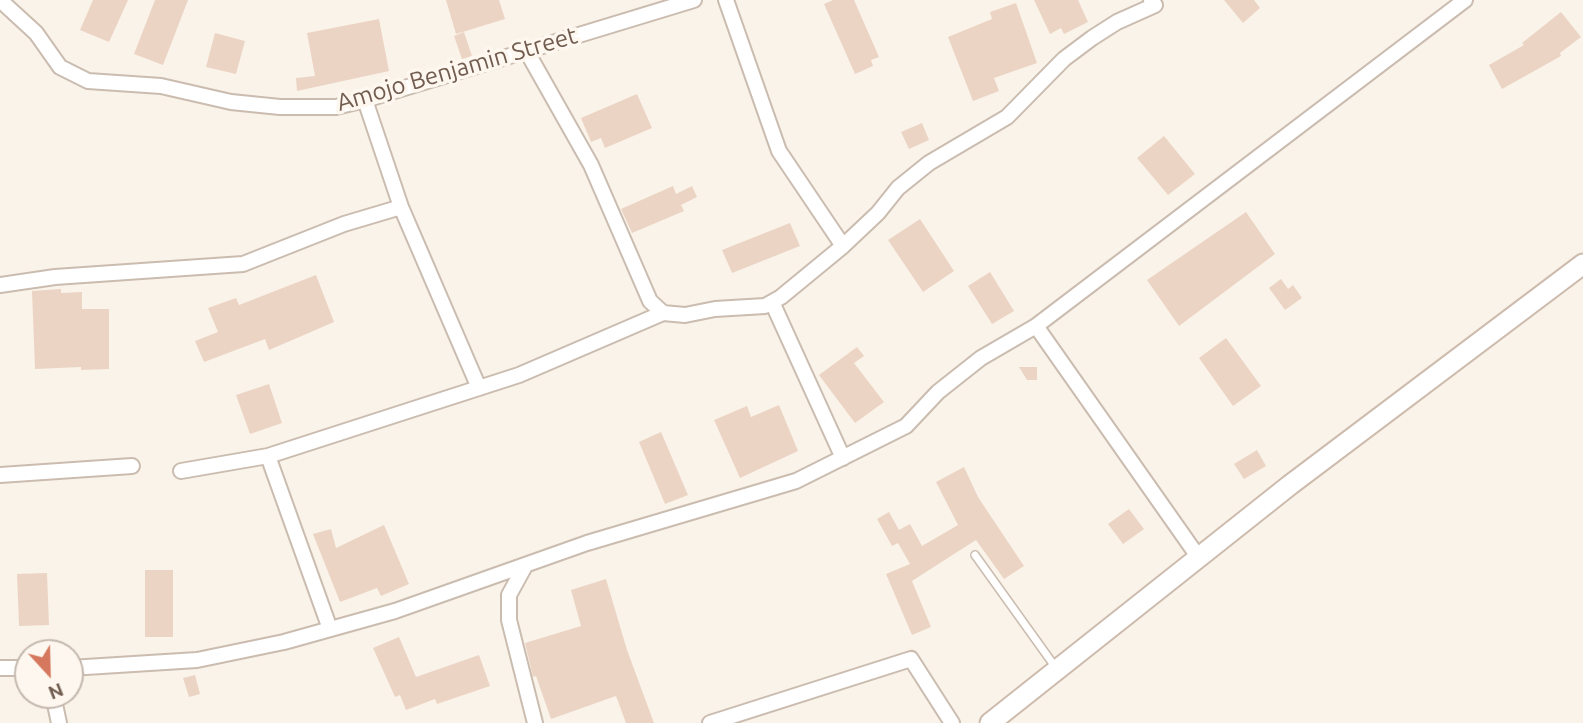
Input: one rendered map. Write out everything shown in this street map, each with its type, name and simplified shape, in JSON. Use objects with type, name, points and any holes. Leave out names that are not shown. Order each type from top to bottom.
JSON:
[{"type":"street","name":"Amojo Benjamin Street","points":[[0,0],[36,33],[60,67],[88,81],[161,86],[231,102],[280,107],[336,107],[365,100],[695,0]]},
{"type":"street","points":[[726,0],[779,151],[843,246]]},
{"type":"street","points":[[181,471],[268,456],[520,375],[663,313],[685,315],[715,309],[765,306],[843,246],[878,213],[898,188],[951,149],[1007,117],[1064,59],[1117,22],[1155,5],[1151,0]]},
{"type":"street","points":[[84,667],[197,660],[330,629],[395,611],[694,509],[796,481],[906,426],[948,383],[981,358],[1036,326],[1465,0]]},
{"type":"street","points":[[526,50],[592,165],[650,301],[663,313]]},
{"type":"street","points":[[365,100],[401,207],[479,388]]},
{"type":"street","points":[[0,285],[55,276],[243,264],[344,224],[401,207]]},
{"type":"street","points":[[990,723],[1056,668],[1583,264]]},
{"type":"street","points":[[772,302],[843,458]]},
{"type":"street","points":[[1036,326],[1199,558]]},
{"type":"street","points":[[268,456],[330,629]]},
{"type":"street","points":[[0,475],[132,466]]},
{"type":"street","points":[[525,566],[509,595],[509,620],[535,723]]},
{"type":"street","points":[[710,723],[911,659],[952,723]]},
{"type":"lane","points":[[975,555],[1056,668]]},
{"type":"building","points":[[93,0],[128,0],[109,42],[80,30]]},
{"type":"building","points":[[155,0],[188,0],[163,65],[134,54]]},
{"type":"building","points":[[446,0],[499,0],[505,19],[456,34]]},
{"type":"building","points":[[833,0],[854,0],[879,57],[871,60],[873,66],[855,74],[824,4]]},
{"type":"building","points":[[1034,0],[1078,0],[1088,22],[1064,34],[1061,28],[1050,34]]},
{"type":"building","points":[[1224,0],[1254,0],[1260,8],[1243,23]]},
{"type":"building","points":[[1016,3],[1037,63],[994,78],[999,91],[973,101],[948,37],[992,19],[990,12]]},
{"type":"building","points":[[1561,12],[1581,37],[1560,53],[1561,56],[1502,89],[1489,65],[1524,45],[1522,43]]},
{"type":"building","points":[[379,19],[389,71],[297,91],[296,78],[315,76],[307,33]]},
{"type":"building","points":[[464,32],[472,56],[462,59],[454,36]]},
{"type":"building","points":[[215,33],[245,41],[236,74],[206,67]]},
{"type":"building","points":[[637,94],[652,128],[605,148],[601,138],[591,142],[581,118]]},
{"type":"building","points":[[922,123],[929,140],[909,149],[901,132]]},
{"type":"building","points":[[1164,136],[1195,174],[1168,195],[1137,158]]},
{"type":"building","points":[[673,186],[676,194],[692,186],[697,197],[681,205],[684,211],[632,233],[621,209]]},
{"type":"building","points":[[1246,212],[1275,254],[1179,326],[1147,280]]},
{"type":"building","points":[[920,219],[954,271],[923,292],[888,240]]},
{"type":"building","points":[[790,223],[800,246],[732,273],[722,250]]},
{"type":"building","points":[[990,272],[1014,311],[992,324],[968,286]]},
{"type":"building","points":[[316,275],[334,322],[269,350],[265,339],[204,362],[195,341],[218,332],[208,308],[236,298],[239,305]]},
{"type":"building","points":[[1281,279],[1288,289],[1293,285],[1302,298],[1285,310],[1269,288]]},
{"type":"building","points":[[61,289],[61,293],[82,292],[82,309],[109,309],[109,369],[35,369],[32,291]]},
{"type":"building","points":[[1226,338],[1261,386],[1233,406],[1199,358]]},
{"type":"building","points":[[857,347],[864,356],[854,363],[884,402],[855,423],[819,375]]},
{"type":"building","points":[[1019,367],[1037,367],[1037,380],[1027,380]]},
{"type":"building","points":[[269,384],[282,423],[250,434],[236,395]]},
{"type":"building","points":[[779,405],[798,451],[740,478],[714,420],[747,406],[751,417]]},
{"type":"building","points":[[661,432],[688,495],[665,504],[639,442]]},
{"type":"building","points":[[1257,450],[1266,466],[1244,479],[1234,464]]},
{"type":"building","points":[[964,467],[978,497],[1024,566],[1004,579],[976,540],[912,581],[931,627],[912,635],[886,574],[910,564],[898,543],[892,546],[877,519],[889,512],[899,530],[910,524],[922,546],[958,525],[936,482]]},
{"type":"building","points":[[1129,509],[1144,529],[1123,544],[1108,524]]},
{"type":"building","points":[[384,525],[409,584],[381,596],[377,588],[340,602],[313,534],[331,529],[336,548]]},
{"type":"building","points":[[145,570],[173,570],[173,637],[145,637]]},
{"type":"building","points":[[47,573],[49,625],[19,626],[17,574]]},
{"type":"building","points":[[606,579],[627,650],[654,723],[626,723],[616,696],[551,719],[536,676],[533,677],[525,643],[581,626],[571,590]]},
{"type":"building","points":[[399,637],[416,677],[479,655],[490,686],[437,704],[435,699],[406,710],[400,695],[395,697],[373,648]]},
{"type":"building","points":[[195,675],[200,694],[189,697],[183,678]]}]
